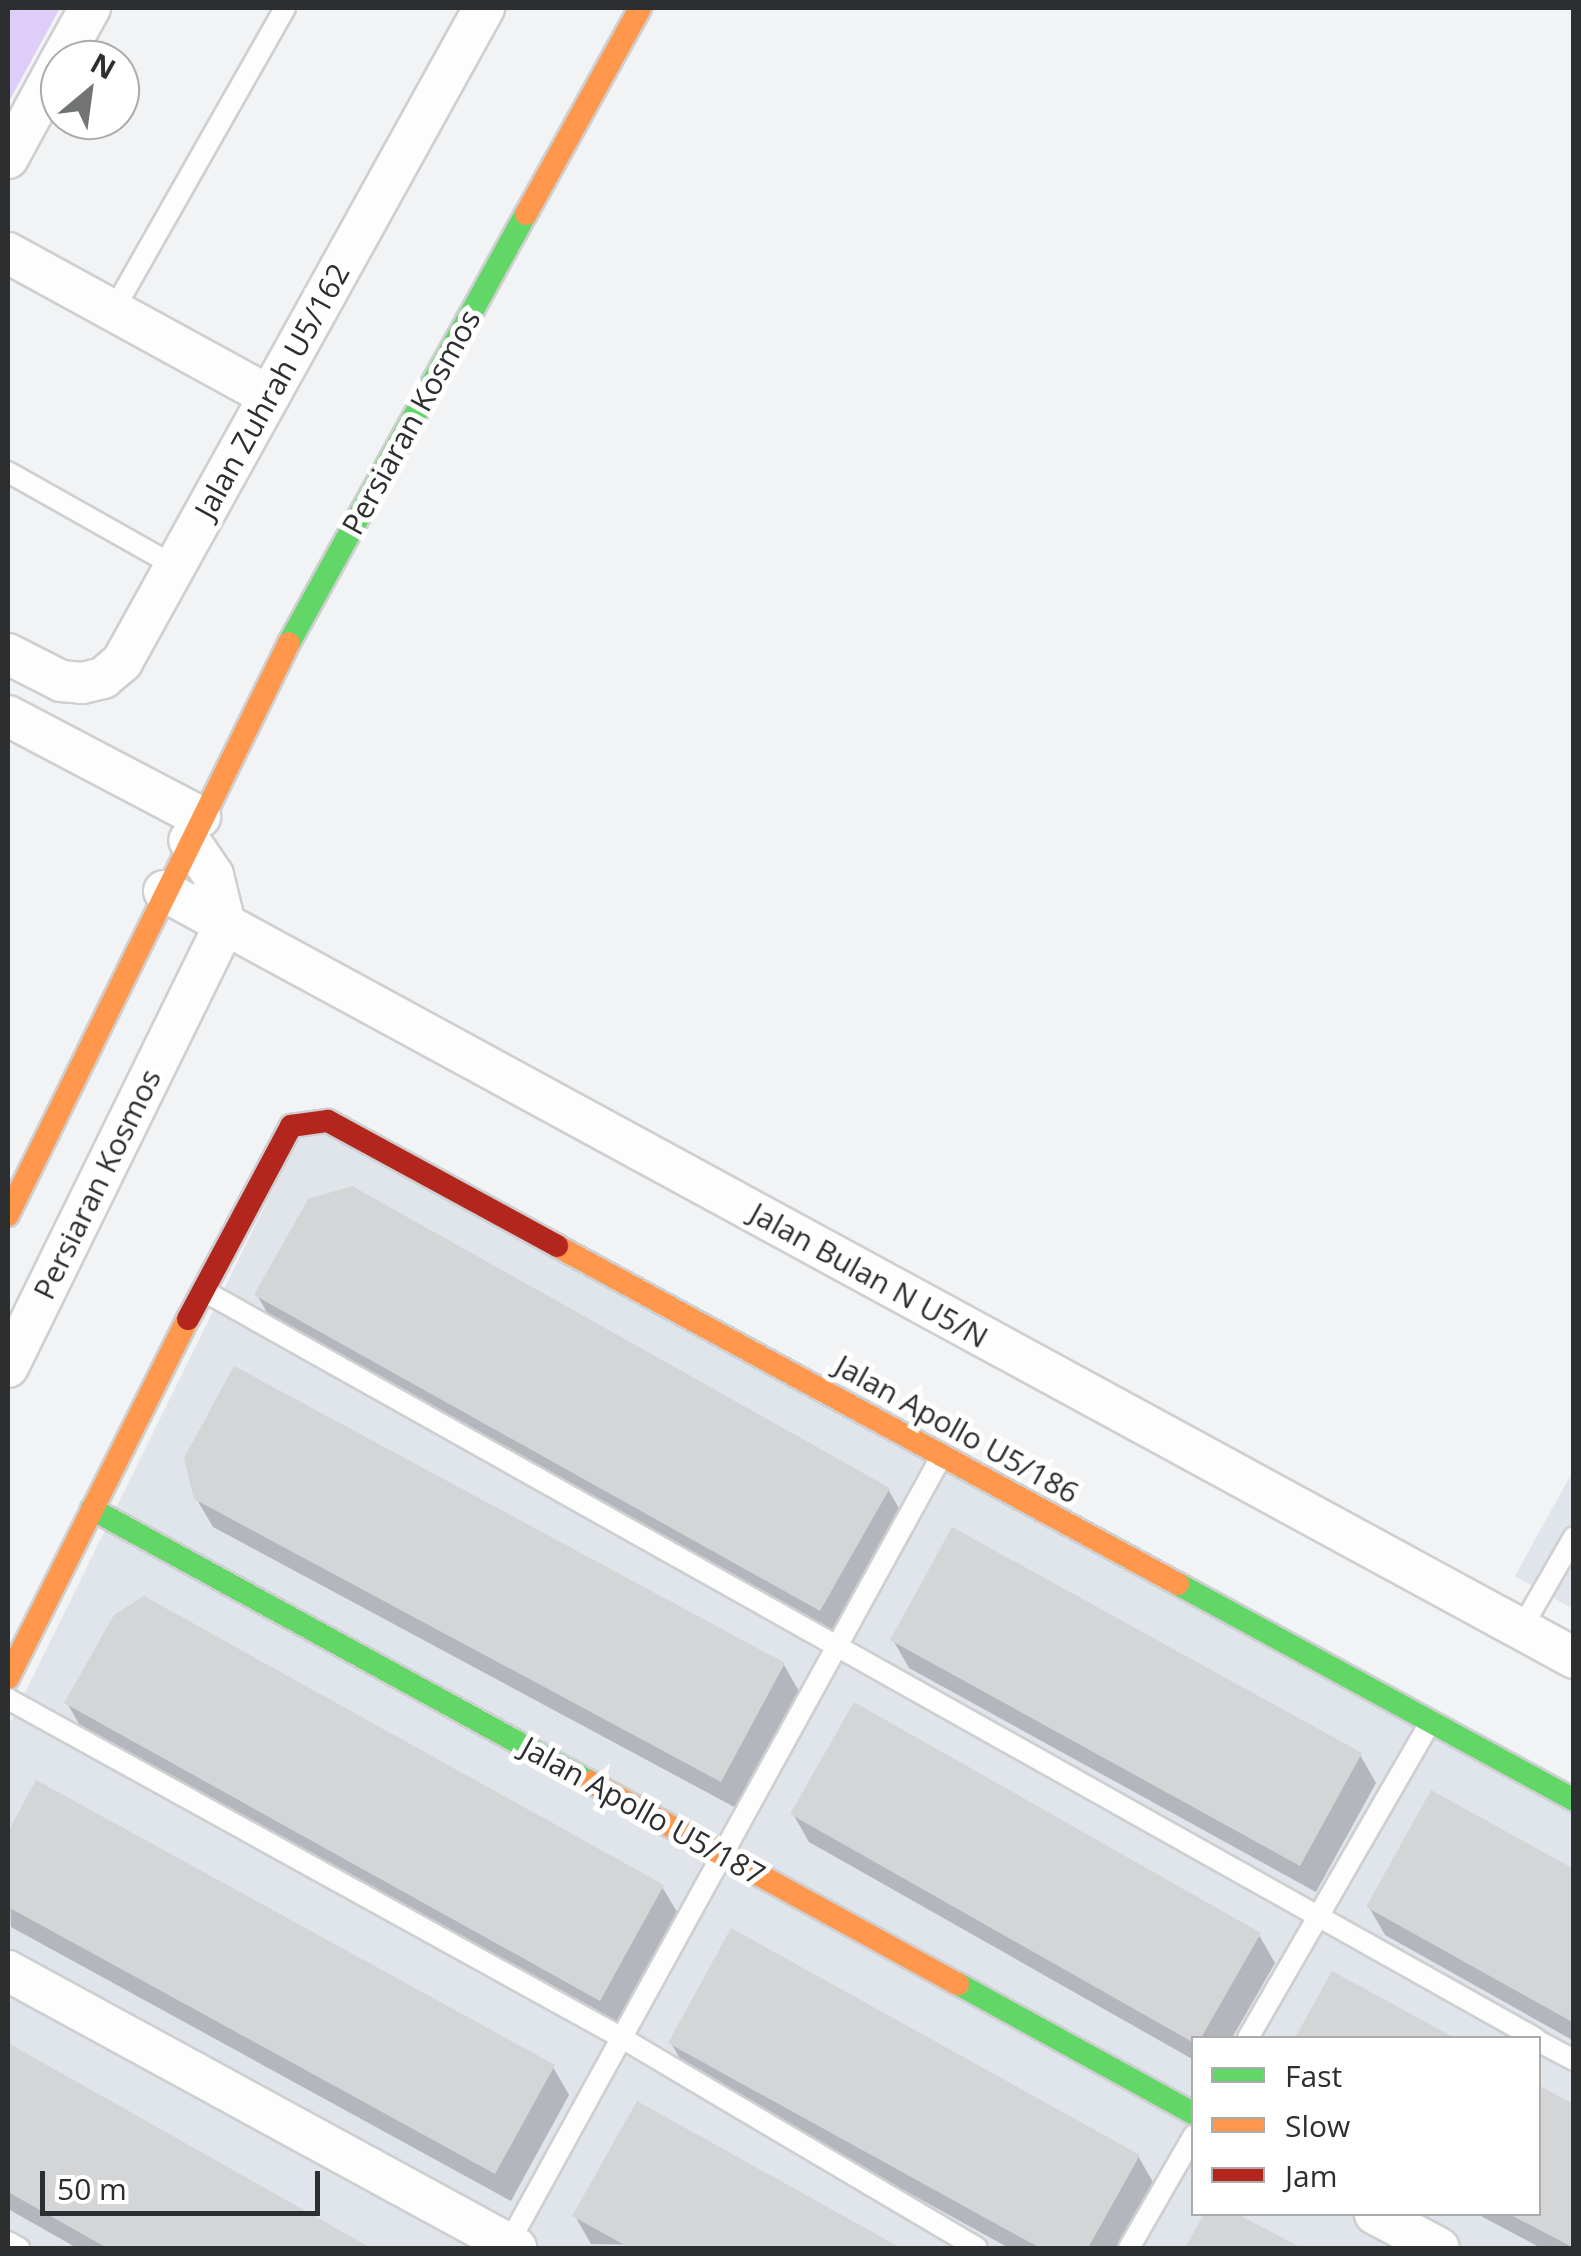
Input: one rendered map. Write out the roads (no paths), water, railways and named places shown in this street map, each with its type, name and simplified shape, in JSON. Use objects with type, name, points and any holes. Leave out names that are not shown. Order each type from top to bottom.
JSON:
[{"type":"street","points":[[72,40],[90,8]]},
{"type":"street","name":"Jalan Zuhrah U5/162","points":[[8,654],[62,681],[103,678],[122,662],[484,8]]},
{"type":"street","name":"Persiaran Kosmos","points":[[8,1214],[249,715],[640,8]]},
{"type":"street","points":[[8,158],[40,99]]},
{"type":"street","points":[[8,253],[270,396]]},
{"type":"street","points":[[8,716],[195,829],[214,874],[225,924]]},
{"type":"street","name":"Jalan Bulan N U5/N","points":[[164,891],[1574,1658]]},
{"type":"street","name":"Persiaran Kosmos","points":[[8,1367],[225,924]]},
{"type":"street","name":"Jalan Apollo U5/186","points":[[204,1291],[278,1142],[291,1126],[328,1121],[1574,1800]]},
{"type":"street","points":[[8,1678],[204,1291]]},
{"type":"street","name":"Jalan Apollo U5/187","points":[[92,1509],[1191,2112]]},
{"type":"street","points":[[8,1971],[510,2247]]},
{"type":"street","points":[[1379,2216],[1439,2248]]},
{"type":"lane","points":[[113,311],[285,8]]},
{"type":"lane","points":[[8,472],[175,566]]},
{"type":"lane","points":[[204,1291],[1530,2036]]},
{"type":"lane","points":[[510,2247],[942,1455]]},
{"type":"lane","points":[[1521,1630],[1574,1537]]},
{"type":"lane","points":[[8,1700],[622,2038],[977,2248]]},
{"type":"lane","points":[[1249,2036],[1430,1723]]},
{"type":"lane","points":[[1541,2042],[1574,2060]]},
{"type":"lane","points":[[1129,2248],[1191,2140]]},
{"type":"lane","points":[[8,2242],[19,2248]]}]
